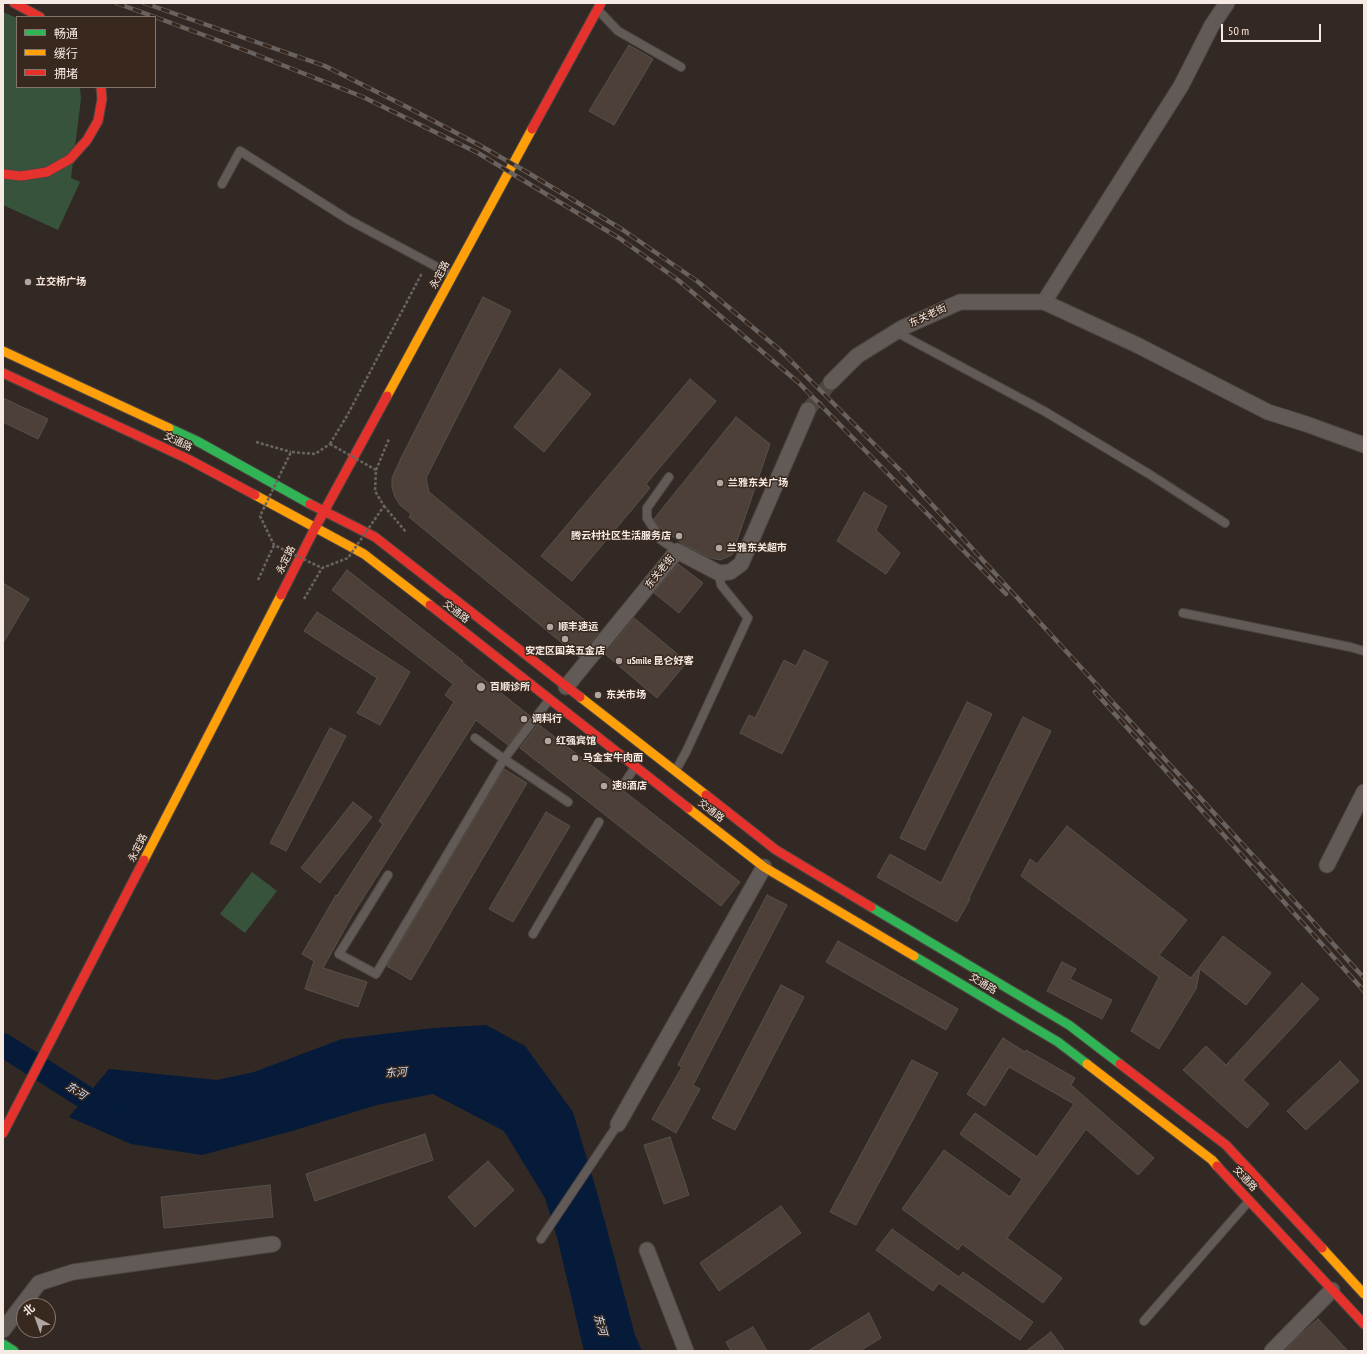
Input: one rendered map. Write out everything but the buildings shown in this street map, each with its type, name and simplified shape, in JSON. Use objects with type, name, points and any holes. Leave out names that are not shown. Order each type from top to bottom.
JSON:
[{"type":"main road","points":[[14,3],[38,16]]},
{"type":"main road","name":"永定路","points":[[3,1133],[315,528],[599,6]]},
{"type":"main road","points":[[3,174],[21,176],[47,172],[70,159],[87,140],[98,121],[102,99],[101,88]]},
{"type":"main road","name":"交通路","points":[[3,351],[197,441],[302,500],[325,510],[375,537],[776,850],[1069,1025],[1226,1145],[1364,1294]]},
{"type":"main road","name":"交通路","points":[[3,373],[188,459],[364,554],[764,867],[1058,1042],[1212,1160],[1364,1324]]},
{"type":"main road","points":[[3,1344],[14,1351]]},
{"type":"street","points":[[1227,3],[1212,25],[1181,86],[1044,302],[1137,345],[1268,412],[1364,444]]},
{"type":"street","name":"东关老街","points":[[831,382],[857,356],[896,332],[960,302],[1044,302]]},
{"type":"street","points":[[719,573],[730,572],[741,564],[808,410]]},
{"type":"street","name":"东关老街","points":[[566,687],[677,551],[719,573]]},
{"type":"street","points":[[1327,865],[1364,792]]},
{"type":"street","points":[[618,1124],[764,867]]},
{"type":"street","points":[[3,1330],[39,1283],[73,1272],[273,1244]]},
{"type":"street","points":[[646,1250],[686,1351]]},
{"type":"street","points":[[1272,1351],[1332,1290]]},
{"type":"lane","points":[[599,6],[618,31],[681,67]]},
{"type":"lane","points":[[222,184],[240,151],[349,220],[452,276]]},
{"type":"lane","points":[[896,332],[1044,411],[1149,474],[1225,523]]},
{"type":"lane","points":[[669,477],[647,508],[647,518],[661,540],[677,551]]},
{"type":"lane","points":[[674,771],[686,752],[748,618],[721,585],[719,573]]},
{"type":"lane","points":[[1183,613],[1364,651]]},
{"type":"lane","points":[[388,875],[338,954],[376,974],[504,760],[550,700]]},
{"type":"lane","points":[[475,738],[504,760],[568,802]]},
{"type":"lane","points":[[622,787],[636,766]]},
{"type":"lane","points":[[533,934],[599,822]]},
{"type":"lane","points":[[541,1239],[618,1124]]},
{"type":"lane","points":[[1144,1321],[1250,1200]]},
{"type":"path","points":[[256,442],[291,452],[315,454],[330,444],[348,414],[422,273]]},
{"type":"path","points":[[389,439],[376,470],[375,492],[384,506],[406,532]]},
{"type":"path","points":[[330,444],[376,470]]},
{"type":"path","points":[[291,452],[260,516],[274,545],[322,568]]},
{"type":"path","points":[[304,599],[322,568],[348,558],[384,506]]},
{"type":"path","points":[[258,580],[274,545]]},
{"type":"green space","points":[[3,12],[16,18],[16,88],[80,88],[81,99],[71,178],[80,182],[58,230],[3,205]]},
{"type":"green space","points":[[252,872],[277,891],[245,933],[220,914]]},
{"type":"water","points":[[486,1025],[525,1046],[573,1112],[598,1196],[635,1335],[642,1351],[584,1351],[558,1241],[545,1198],[504,1131],[433,1094],[377,1105],[292,1131],[202,1155],[131,1144],[69,1117],[109,1069],[217,1080],[254,1072],[342,1039],[434,1028]]},
{"type":"waterway","name":"东河","points":[[3,1045],[91,1101],[117,1099]]},
{"type":"tunnel","points":[[808,410],[831,382]]},
{"type":"railway","points":[[116,3],[152,16]]},
{"type":"railway","points":[[144,3],[325,66],[409,108],[525,171],[623,230],[697,281],[780,350],[905,475],[1364,978]]},
{"type":"railway","points":[[156,17],[252,53],[363,97],[478,153],[619,238],[678,280],[799,383],[1006,594]]},
{"type":"railway","points":[[1095,692],[1364,991]]},
{"type":"traffic: fast","points":[[169,428],[197,441],[310,504]]},
{"type":"traffic: fast","points":[[871,907],[1069,1025],[1120,1064]]},
{"type":"traffic: fast","points":[[914,956],[1058,1042],[1087,1064]]},
{"type":"traffic: fast","points":[[3,1344],[14,1351]]},
{"type":"traffic: slow","points":[[387,396],[532,129]]},
{"type":"traffic: slow","points":[[3,351],[169,428]]},
{"type":"traffic: slow","points":[[255,495],[364,554],[430,605]]},
{"type":"traffic: slow","points":[[144,860],[281,595]]},
{"type":"traffic: slow","points":[[580,697],[706,795]]},
{"type":"traffic: slow","points":[[688,808],[764,867],[914,956]]},
{"type":"traffic: slow","points":[[1087,1064],[1212,1160],[1217,1166]]},
{"type":"traffic: slow","points":[[1322,1248],[1364,1294]]},
{"type":"traffic: jam","points":[[14,3],[38,16]]},
{"type":"traffic: jam","points":[[532,129],[601,3]]},
{"type":"traffic: jam","points":[[3,174],[21,176],[47,172],[70,159],[87,140],[98,121],[102,99],[101,88]]},
{"type":"traffic: jam","points":[[3,373],[188,459],[255,495]]},
{"type":"traffic: jam","points":[[281,595],[315,528],[387,396]]},
{"type":"traffic: jam","points":[[310,504],[375,537],[580,697]]},
{"type":"traffic: jam","points":[[430,605],[688,808]]},
{"type":"traffic: jam","points":[[706,795],[776,850],[871,907]]},
{"type":"traffic: jam","points":[[3,1133],[144,860]]},
{"type":"traffic: jam","points":[[1120,1064],[1226,1145],[1322,1248]]},
{"type":"traffic: jam","points":[[1217,1166],[1364,1324]]},
{"type":"place","name":"立交桥广场","points":[[28,282]]},
{"type":"place","name":"兰雅东关广场","points":[[720,483]]},
{"type":"place","name":"腾云村社区生活服务店","points":[[679,536]]},
{"type":"place","name":"兰雅东关超市","points":[[719,548]]},
{"type":"place","name":"顺丰速运","points":[[550,627]]},
{"type":"place","name":"安定区国英五金店","points":[[565,639]]},
{"type":"place","name":"uSmile 昆仑好客","points":[[619,661]]},
{"type":"place","name":"百顺诊所","points":[[481,687]]},
{"type":"place","name":"东关市场","points":[[598,695]]},
{"type":"place","name":"调料行","points":[[524,719]]},
{"type":"place","name":"红强宾馆","points":[[548,741]]},
{"type":"place","name":"马金宝牛肉面","points":[[575,758]]},
{"type":"place","name":"速8酒店","points":[[604,786]]}]
